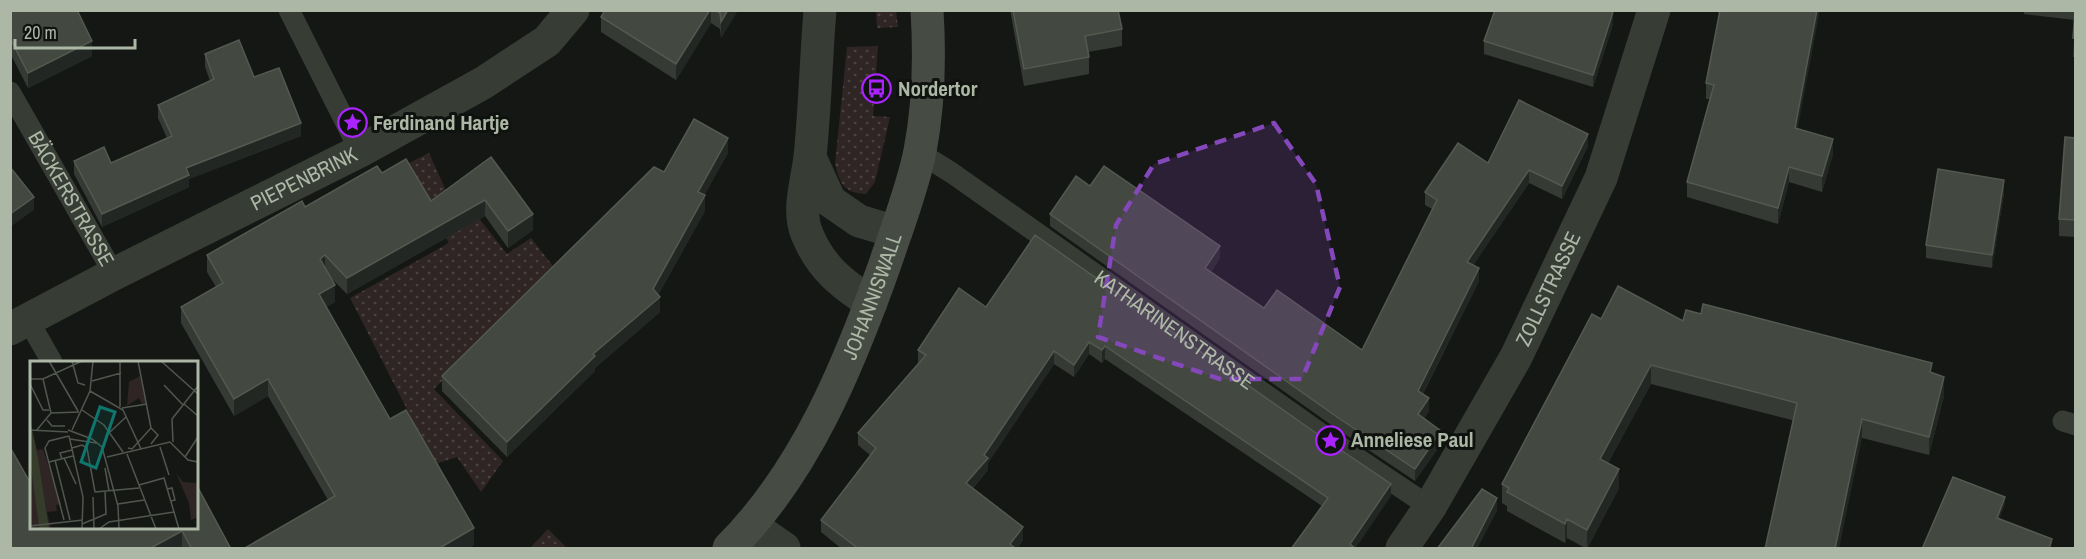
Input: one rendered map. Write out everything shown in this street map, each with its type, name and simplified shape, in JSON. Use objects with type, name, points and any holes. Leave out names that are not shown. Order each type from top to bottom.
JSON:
[{"type":"main road","name":"JOHANNISWALL","points":[[729,549],[752,525],[788,477],[822,415],[871,303],[920,153],[930,54],[927,10]]},
{"type":"street","name":"PIEPENBRINK","points":[[19,325],[114,274],[360,151],[483,83],[548,41],[573,10]]},
{"type":"street","points":[[820,10],[810,157],[802,213],[806,232],[821,261],[840,282],[871,303]]},
{"type":"street","name":"ZOLLSTRASSE","points":[[1402,549],[1430,507],[1516,357],[1601,178],[1654,10]]},
{"type":"street","points":[[810,157],[830,201],[859,221],[896,232]]},
{"type":"street","points":[[752,525],[784,549]]},
{"type":"lane","points":[[289,10],[360,151]]},
{"type":"lane","name":"BÄCKERSTRASSE","points":[[10,92],[114,274]]},
{"type":"lane","name":"KATHARINENSTRASSE","points":[[920,153],[972,187],[1330,440],[1430,507]]},
{"type":"lane","points":[[19,325],[50,361]]},
{"type":"highlighted area","points":[[1274,123],[1316,184],[1340,287],[1302,379],[1220,379],[1098,337],[1116,225],[1154,164]]},
{"type":"shaded area","points":[[876,11],[896,11],[898,27],[877,28]]},
{"type":"shaded area","points":[[878,46],[873,116],[890,117],[875,182],[866,194],[853,192],[844,186],[835,164],[847,47]]},
{"type":"shaded area","points":[[429,153],[448,195],[460,194],[507,254],[531,238],[560,275],[493,328],[434,389],[503,461],[481,492],[457,457],[435,464],[350,298],[449,243],[405,165]]},
{"type":"shaded area","points":[[548,529],[567,548],[530,548]]},
{"type":"building","points":[[10,10],[77,10],[92,41],[28,73],[10,38]]},
{"type":"building","points":[[605,10],[710,10],[676,64],[601,17]]},
{"type":"building","points":[[715,10],[728,10],[721,22],[720,13]]},
{"type":"building","points":[[1013,10],[1118,10],[1122,29],[1085,36],[1089,57],[1024,69]]},
{"type":"building","points":[[1495,10],[1609,10],[1613,12],[1593,75],[1484,41]]},
{"type":"building","points":[[1720,10],[1817,10],[1795,128],[1833,139],[1822,176],[1789,167],[1778,208],[1687,182],[1714,85],[1706,83]]},
{"type":"building","points":[[2075,10],[2076,38],[2073,38]]},
{"type":"building","points":[[239,40],[254,77],[279,68],[301,123],[186,168],[189,175],[102,214],[74,161],[104,147],[111,163],[172,136],[158,105],[214,79],[205,54]]},
{"type":"building","points":[[1519,100],[1588,134],[1562,186],[1529,170],[1467,262],[1479,268],[1418,391],[1429,398],[1418,414],[1441,431],[1415,469],[1337,417],[1050,214],[1076,176],[1090,186],[1104,166],[1220,246],[1205,268],[1264,308],[1277,290],[1362,350],[1437,200],[1425,192],[1458,143],[1488,163]]},
{"type":"building","points":[[694,119],[728,138],[698,192],[705,195],[653,289],[660,297],[593,354],[595,356],[507,442],[442,376],[654,167],[664,172]]},
{"type":"building","points":[[2065,137],[2076,138],[2076,220],[2059,219]]},
{"type":"building","points":[[491,157],[533,214],[508,231],[485,200],[347,278],[325,255],[320,259],[335,285],[319,294],[390,419],[406,410],[474,528],[438,549],[243,549],[335,496],[268,379],[234,399],[181,307],[223,283],[207,255],[302,201],[305,207],[377,166],[382,173],[406,159],[431,201]]},
{"type":"building","points":[[10,167],[34,197],[10,214]]},
{"type":"building","points":[[1938,169],[2004,180],[1992,255],[1926,245]]},
{"type":"building","points":[[1035,235],[1391,484],[1350,544],[1356,549],[1291,549],[1328,498],[1105,346],[1102,350],[1089,342],[1074,365],[1054,351],[984,455],[988,458],[966,483],[1023,527],[1010,544],[1016,549],[859,549],[821,520],[876,448],[858,433],[926,355],[918,350],[959,288],[986,307]]},
{"type":"building","points":[[1618,286],[1683,321],[1686,310],[1701,314],[1703,304],[1932,363],[1930,372],[1944,377],[1929,437],[1862,419],[1835,549],[1765,549],[1797,403],[1651,365],[1600,459],[1619,469],[1587,530],[1567,519],[1565,524],[1507,492],[1509,488],[1502,484],[1592,314],[1601,319]]},
{"type":"building","points":[[10,447],[30,482],[30,529],[198,529],[198,488],[231,549],[192,549],[182,531],[149,549],[10,549]]},
{"type":"building","points":[[1953,477],[2005,497],[1997,518],[2052,539],[2049,549],[1922,549]]},
{"type":"building","points":[[1482,489],[1497,498],[1471,549],[1437,549]]},
{"type":"place","name":"Nordertor","points":[[877,89]]},
{"type":"place","name":"Ferdinand Hartje","points":[[352,123]]},
{"type":"place","name":"Anneliese Paul","points":[[1330,440]]}]
